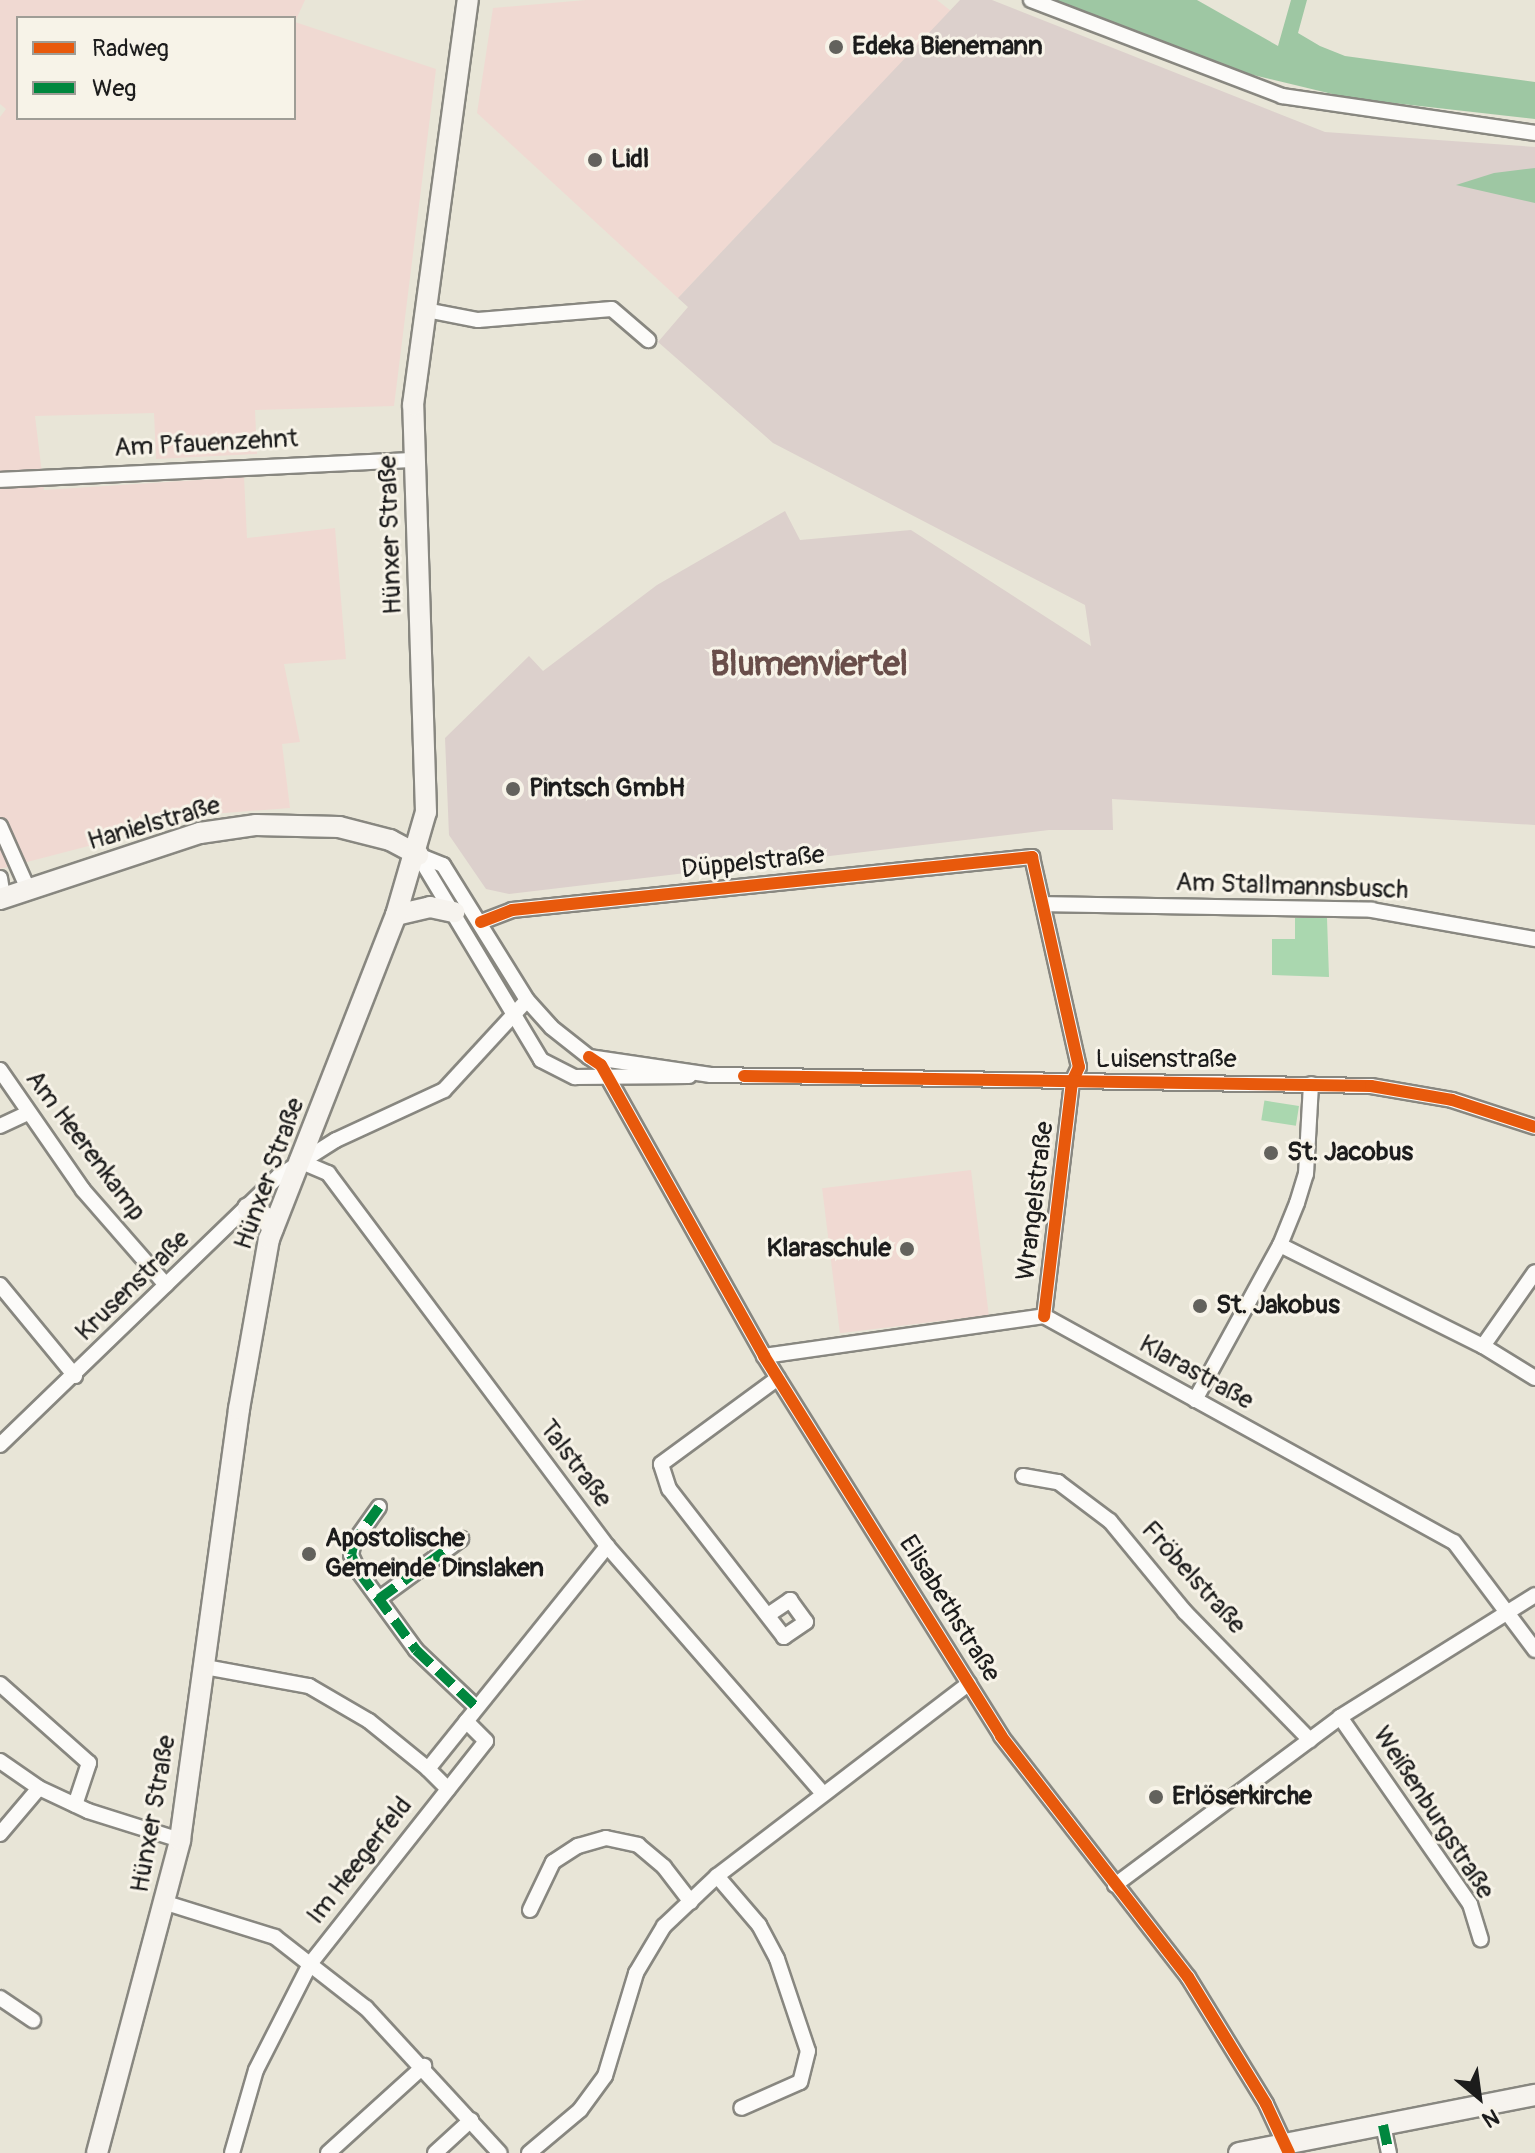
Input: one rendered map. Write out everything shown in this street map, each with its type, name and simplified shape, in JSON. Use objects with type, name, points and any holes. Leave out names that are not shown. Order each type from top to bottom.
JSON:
[{"type":"main road","name":"Hünxer Straße","points":[[97,2153],[166,1903],[180,1840],[239,1409],[273,1229],[297,1160],[396,915],[418,855],[426,812],[413,405],[468,0]]},
{"type":"main road","name":"Hanielstraße","points":[[1,891],[28,889],[200,833],[256,825],[339,827],[390,840],[418,855]]},
{"type":"main road","points":[[396,915],[430,907],[454,912]]},
{"type":"main road","points":[[248,1208],[265,1217],[273,1229]]},
{"type":"main road","points":[[1239,2153],[1287,2148],[1383,2125],[1535,2095]]},
{"type":"street","points":[[1031,0],[1282,96],[1535,133]]},
{"type":"street","points":[[426,310],[478,320],[612,309],[648,340]]},
{"type":"street","name":"Am Pfauenzehnt","points":[[0,480],[415,460]]},
{"type":"street","points":[[0,826],[28,889]]},
{"type":"street","name":"Luisenstraße","points":[[418,855],[454,912],[511,1015],[541,1060],[575,1077],[711,1075],[1371,1086],[1452,1100],[1535,1127]]},
{"type":"street","name":"Luisenstraße","points":[[418,855],[443,865],[527,1000],[551,1027],[601,1065],[604,1078]]},
{"type":"street","name":"Düppelstraße","points":[[481,922],[512,910],[1032,857]]},
{"type":"street","name":"Wrangelstraße","points":[[1032,857],[1079,1067],[1072,1082],[1044,1316]]},
{"type":"street","name":"Am Stallmannsbusch","points":[[1044,904],[1372,910],[1535,939]]},
{"type":"street","points":[[297,1160],[444,1090],[527,1000]]},
{"type":"street","name":"Luisenstraße","points":[[589,1057],[711,1075]]},
{"type":"street","name":"Am Heerenkamp","points":[[0,1070],[26,1114],[83,1190],[166,1285]]},
{"type":"street","name":"Elisabethstraße","points":[[604,1078],[764,1356],[1001,1736],[1209,2008],[1287,2148]]},
{"type":"street","points":[[1195,1400],[1280,1245],[1306,1174],[1311,1084]]},
{"type":"street","points":[[0,1126],[26,1114]]},
{"type":"street","points":[[297,1160],[328,1173],[336,1140]]},
{"type":"street","name":"Krusenstraße","points":[[0,1445],[297,1160]]},
{"type":"street","name":"Talstraße","points":[[328,1173],[607,1546],[823,1794]]},
{"type":"street","points":[[1280,1245],[1483,1346],[1535,1378]]},
{"type":"street","points":[[1483,1346],[1535,1272]]},
{"type":"street","points":[[0,1285],[75,1376]]},
{"type":"street","points":[[764,1356],[1044,1316]]},
{"type":"street","name":"Klarastraße","points":[[1044,1316],[1454,1542],[1509,1611],[1535,1650]]},
{"type":"street","points":[[768,1615],[669,1489],[661,1464],[778,1378]]},
{"type":"street","name":"Fröbelstraße","points":[[1023,1476],[1058,1482],[1110,1521],[1185,1612],[1310,1740]]},
{"type":"street","points":[[379,1507],[351,1555],[416,1650],[476,1707]]},
{"type":"street","points":[[379,1599],[461,1539]]},
{"type":"street","name":"Im Heegerfeld","points":[[428,1769],[607,1546]]},
{"type":"street","name":"Weißenburgstraße","points":[[1115,1885],[1340,1717],[1535,1595]]},
{"type":"street","name":"Im Heegerfeld","points":[[205,1667],[309,1686],[369,1721],[448,1789]]},
{"type":"street","points":[[529,2153],[580,2110],[605,2076],[636,1973],[664,1926],[717,1876],[969,1683]]},
{"type":"street","points":[[0,1684],[89,1763],[75,1805]]},
{"type":"street","name":"Weißenburgstraße","points":[[1340,1717],[1470,1904],[1481,1939]]},
{"type":"street","name":"Im Heegerfeld","points":[[232,2153],[256,2070],[310,1964],[486,1741],[466,1721]]},
{"type":"street","points":[[0,1761],[39,1788],[75,1805],[180,1840]]},
{"type":"street","points":[[0,1834],[39,1788]]},
{"type":"street","points":[[530,1910],[553,1862],[578,1846],[606,1838],[638,1845],[664,1867],[691,1902]]},
{"type":"street","points":[[717,1876],[759,1925],[771,1948],[808,2051],[800,2082],[741,2108]]},
{"type":"street","points":[[166,1903],[275,1937],[366,2008],[424,2066],[500,2153]]},
{"type":"street","points":[[0,1998],[33,2020]]},
{"type":"street","points":[[328,2153],[424,2066]]},
{"type":"street","points":[[435,2153],[471,2120]]},
{"type":"street","points":[[1383,2125],[1389,2153]]},
{"type":"shaded area","points":[[0,0],[305,0],[296,20],[296,16],[16,16],[16,120],[296,120],[296,22],[436,69],[394,406],[255,410],[257,454],[156,459],[154,413],[35,416],[44,490],[244,477],[247,538],[335,528],[346,659],[284,664],[300,742],[282,744],[290,808],[212,814],[0,869],[0,117],[6,109],[0,104]]},
{"type":"shaded area","points":[[586,0],[937,0],[951,11],[678,298],[477,113],[493,8]]},
{"type":"shaded area","points":[[960,0],[992,0],[1325,132],[1535,147],[1535,825],[1112,799],[1113,830],[1049,830],[509,894],[486,889],[449,835],[445,738],[529,656],[543,671],[657,585],[785,511],[800,540],[911,530],[1091,646],[1085,605],[773,443],[658,342],[688,307],[678,298]]},
{"type":"shaded area","name":"Klaraschule","points":[[971,1170],[989,1315],[840,1333],[822,1188]]},
{"type":"green space","points":[[1044,0],[1197,0],[1278,46],[1291,0],[1307,0],[1298,33],[1320,46],[1345,56],[1535,82],[1535,119],[1349,98],[1249,74]]},
{"type":"green space","points":[[1535,168],[1535,203],[1456,185],[1494,173]]},
{"type":"green space","points":[[1295,918],[1327,918],[1329,977],[1272,975],[1272,939],[1295,939]]},
{"type":"green space","points":[[1264,1101],[1299,1106],[1296,1126],[1261,1120]]},
{"type":"marked path","points":[[379,1507],[354,1542],[351,1555],[359,1572],[416,1650],[476,1707]]},
{"type":"marked path","points":[[379,1599],[461,1539]]},
{"type":"marked path","points":[[1383,2125],[1389,2153]]},
{"type":"cycle path","points":[[481,922],[512,910],[1032,857],[1079,1067],[1072,1082],[1044,1316]]},
{"type":"cycle path","points":[[589,1057],[601,1065],[764,1356],[1001,1736],[1188,1977],[1266,2104],[1289,2153]]},
{"type":"cycle path","points":[[744,1076],[1371,1086],[1452,1100],[1535,1127]]},
{"type":"place","name":"Edeka Bienemann","points":[[836,47]]},
{"type":"place","name":"Lidl","points":[[595,160]]},
{"type":"place","name":"Pintsch GmbH","points":[[513,789]]},
{"type":"place","name":"St. Jacobus","points":[[1271,1153]]},
{"type":"place","name":"Klaraschule","points":[[907,1249]]},
{"type":"place","name":"St. Jakobus","points":[[1200,1306]]},
{"type":"place","name":"Apostolische Gemeinde Dinslaken","points":[[309,1554]]},
{"type":"place","name":"Erlöserkirche","points":[[1156,1797]]},
{"type":"district","name":"Blumenviertel","points":[[809,665]]}]
